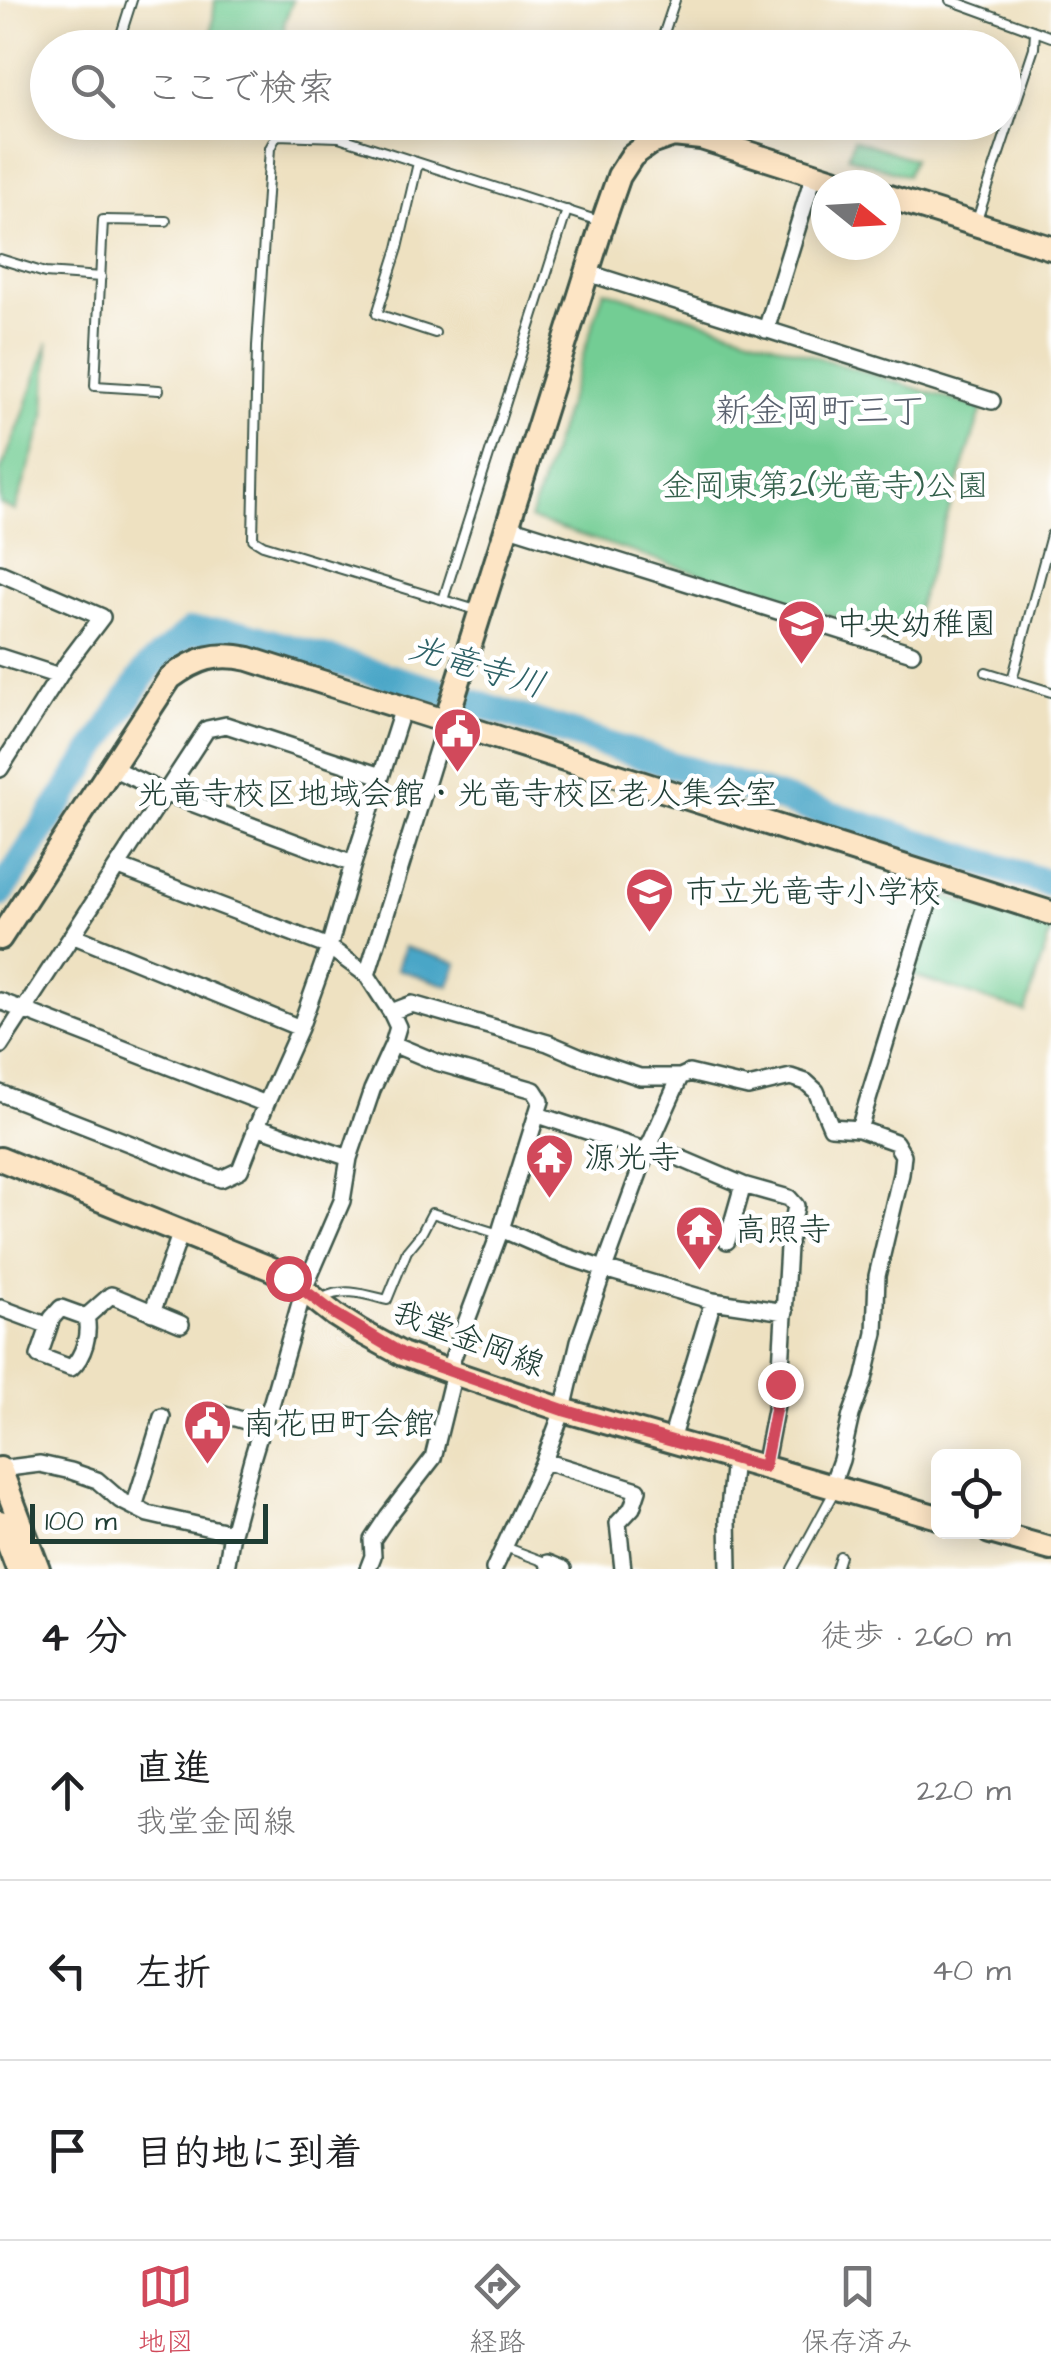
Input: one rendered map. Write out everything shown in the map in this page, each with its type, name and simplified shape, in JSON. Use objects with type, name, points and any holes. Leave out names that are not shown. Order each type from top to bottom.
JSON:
[{"type":"street","points":[[367,975],[603,222],[619,176],[642,140]]},
{"type":"street","points":[[707,140],[811,173]]},
{"type":"street","points":[[766,330],[811,184]]},
{"type":"street","points":[[901,201],[1051,248]]},
{"type":"street","points":[[588,273],[992,401]]},
{"type":"street","points":[[509,527],[912,652]]},
{"type":"street","points":[[0,573],[102,617],[7,746],[0,769]]},
{"type":"street","points":[[0,938],[170,678],[204,658],[228,654],[403,708],[452,704],[1051,913]]},
{"type":"street","points":[[0,657],[58,676]]},
{"type":"street","points":[[0,1093],[221,1178],[240,1170],[300,1028],[329,947],[403,708]]},
{"type":"street","points":[[0,1046],[208,729],[226,725],[381,776]]},
{"type":"street","points":[[110,767],[165,793],[353,864]]},
{"type":"street","points":[[119,867],[329,947],[367,975],[398,1028],[372,1090],[350,1158],[342,1201],[262,1426],[226,1569]]},
{"type":"street","points":[[859,1129],[937,875]]},
{"type":"street","points":[[72,935],[300,1028]]},
{"type":"street","points":[[0,1001],[266,1104]]},
{"type":"street","points":[[391,1012],[412,1004],[548,1043],[640,1077],[680,1078],[689,1073],[748,1087],[791,1078],[806,1082],[816,1091],[831,1126],[859,1129],[895,1142],[903,1155],[877,1276],[875,1334],[834,1486]]},
{"type":"street","points":[[368,1569],[373,1556],[372,1540],[433,1458],[451,1372],[541,1101],[534,1090],[436,1062],[393,1044]]},
{"type":"street","points":[[494,1569],[544,1461],[604,1269],[648,1148],[680,1078]]},
{"type":"street","points":[[538,1114],[789,1198],[796,1206],[788,1247],[780,1384],[764,1467]]},
{"type":"street","points":[[256,1126],[350,1158]]},
{"type":"street","name":"我堂金岡線","points":[[0,1159],[272,1269],[360,1331],[402,1354],[563,1410],[931,1514]]},
{"type":"street","points":[[728,1241],[743,1185]]},
{"type":"street","points":[[500,1231],[604,1269],[713,1301],[785,1312]]},
{"type":"street","points":[[152,1312],[182,1232]]},
{"type":"street","points":[[86,1317],[111,1295],[181,1324]]},
{"type":"street","points":[[671,1440],[713,1301]]},
{"type":"street","points":[[2,1308],[49,1326]]},
{"type":"street","points":[[62,1308],[86,1317],[90,1330],[78,1362],[70,1368],[39,1356],[52,1318],[62,1308]]},
{"type":"street","points":[[216,1412],[262,1426]]},
{"type":"street","points":[[134,1507],[162,1417]]},
{"type":"street","points":[[729,1569],[728,1519],[734,1458]]},
{"type":"street","points":[[544,1461],[638,1490],[632,1508],[618,1523],[624,1569]]},
{"type":"street","points":[[38,1569],[0,1469],[40,1464],[71,1471],[97,1480],[120,1500],[148,1514],[232,1534]]},
{"type":"street","points":[[0,1522],[18,1569]]},
{"type":"street","points":[[1015,1539],[1051,1549]]},
{"type":"lane","points":[[122,30],[132,0]]},
{"type":"lane","points":[[665,30],[675,0]]},
{"type":"lane","points":[[950,0],[1051,37]]},
{"type":"lane","points":[[1021,87],[1034,48],[1035,31]]},
{"type":"lane","points":[[275,140],[270,148],[257,346],[253,539],[482,612]]},
{"type":"lane","points":[[346,140],[603,222]]},
{"type":"lane","points":[[976,224],[1004,140]]},
{"type":"lane","points":[[418,162],[398,248],[377,314],[435,333]]},
{"type":"lane","points":[[443,600],[567,210]]},
{"type":"lane","points":[[158,390],[95,386],[100,277],[103,220],[166,221]]},
{"type":"lane","points":[[0,259],[45,273],[100,277]]},
{"type":"lane","points":[[1012,680],[1051,535]]},
{"type":"lane","points":[[986,672],[1051,692]]},
{"type":"lane","points":[[311,1295],[354,1292],[387,1300],[407,1251],[432,1213],[500,1231]]},
{"type":"lane","points":[[792,1569],[834,1486]]},
{"type":"lane","points":[[503,1546],[555,1566]]},
{"type":"lane","points":[[836,1569],[840,1556]]},
{"type":"green space","points":[[215,0],[293,0],[284,30],[212,30]]},
{"type":"green space","points":[[854,140],[913,159],[907,176],[901,170],[888,170],[848,157]]},
{"type":"green space","name":"金岡東第2(光竜寺)公園","points":[[604,290],[982,409],[911,628],[886,619],[875,630],[530,519]]},
{"type":"green space","points":[[48,342],[45,418],[15,511],[0,504],[0,473]]},
{"type":"green space","points":[[937,893],[1051,930],[1025,1012],[911,975]]},
{"type":"water","points":[[404,947],[457,963],[449,986],[397,969]]},
{"type":"waterway","name":"光竜寺川","points":[[0,894],[148,668],[191,631],[242,634],[436,691],[1051,884]]},
{"type":"place","name":"中央幼稚園","points":[[801,666]]},
{"type":"place","name":"光竜寺校区地域会館・光竜寺校区老人集会室","points":[[457,774]]},
{"type":"place","name":"市立光竜寺小学校","points":[[650,934]]},
{"type":"place","name":"源光寺","points":[[549,1200]]},
{"type":"place","name":"高照寺","points":[[700,1272]]},
{"type":"place","name":"南花田町会館","points":[[208,1466]]},
{"type":"district","name":"新金岡町三丁","points":[[820,411]]},
{"type":"route","points":[[288,1278],[360,1331],[402,1354],[563,1410],[764,1467],[780,1384]]}]
